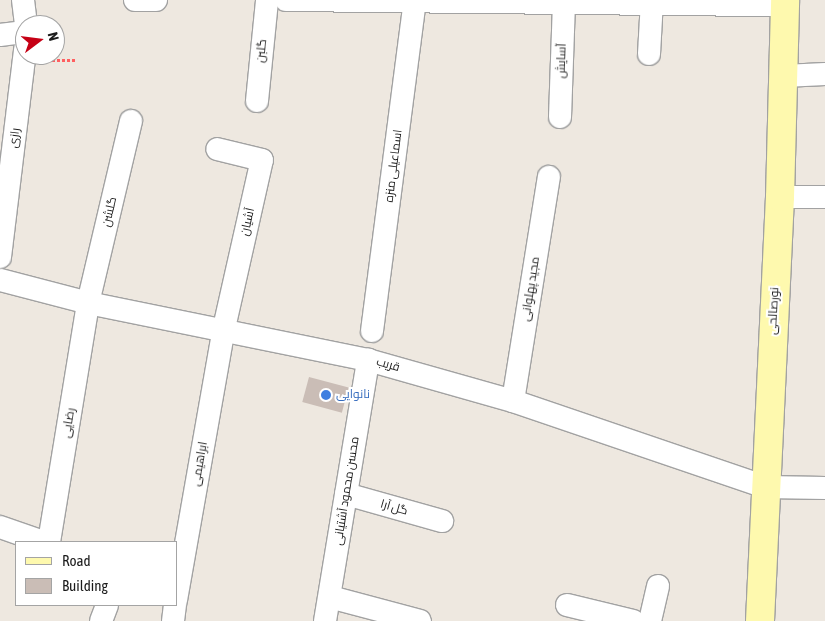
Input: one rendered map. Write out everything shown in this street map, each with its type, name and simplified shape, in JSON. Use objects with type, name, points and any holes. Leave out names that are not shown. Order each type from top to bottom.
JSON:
[{"type":"main road","name":"نورصالحی","points":[[760,621],[780,197],[785,3]]},
{"type":"street","points":[[23,0],[25,15]]},
{"type":"street","points":[[135,0],[156,0]]},
{"type":"street","name":"گلبن","points":[[257,101],[267,0]]},
{"type":"street","points":[[286,0],[564,5],[785,3]]},
{"type":"street","name":"اسماعیلی منزه","points":[[372,331],[415,1]]},
{"type":"street","points":[[649,54],[652,3]]},
{"type":"street","name":"آسایش","points":[[560,117],[564,5]]},
{"type":"street","points":[[0,35],[15,33]]},
{"type":"street","name":"رازی","points":[[0,257],[23,65]]},
{"type":"street","points":[[784,76],[825,74]]},
{"type":"street","name":"گلشن","points":[[88,303],[131,121]]},
{"type":"street","name":"آشیان","points":[[217,149],[262,160],[224,328]]},
{"type":"street","name":"مجید پهلوانی","points":[[513,401],[549,177]]},
{"type":"street","points":[[780,197],[825,197]]},
{"type":"street","name":"قریب","points":[[0,280],[88,303],[224,328],[368,360],[513,401],[765,487],[825,488]]},
{"type":"street","name":"رضایی","points":[[49,541],[88,303]]},
{"type":"street","name":"ابراهیمی","points":[[178,589],[224,328]]},
{"type":"street","name":"محسن محمود آشتیانی","points":[[325,621],[368,360]]},
{"type":"street","name":"گل آرا","points":[[346,494],[442,522]]},
{"type":"street","points":[[0,527],[40,541]]},
{"type":"street","points":[[650,621],[658,586]]},
{"type":"street","points":[[330,597],[420,621]]},
{"type":"street","points":[[568,605],[633,621]]},
{"type":"street","points":[[100,621],[106,606]]},
{"type":"street","points":[[173,621],[176,606]]},
{"type":"building","name":"نانوایی","points":[[309,377],[349,388],[342,413],[302,402]]},
{"type":"place","name":"نانوایی","points":[[326,395]]}]
